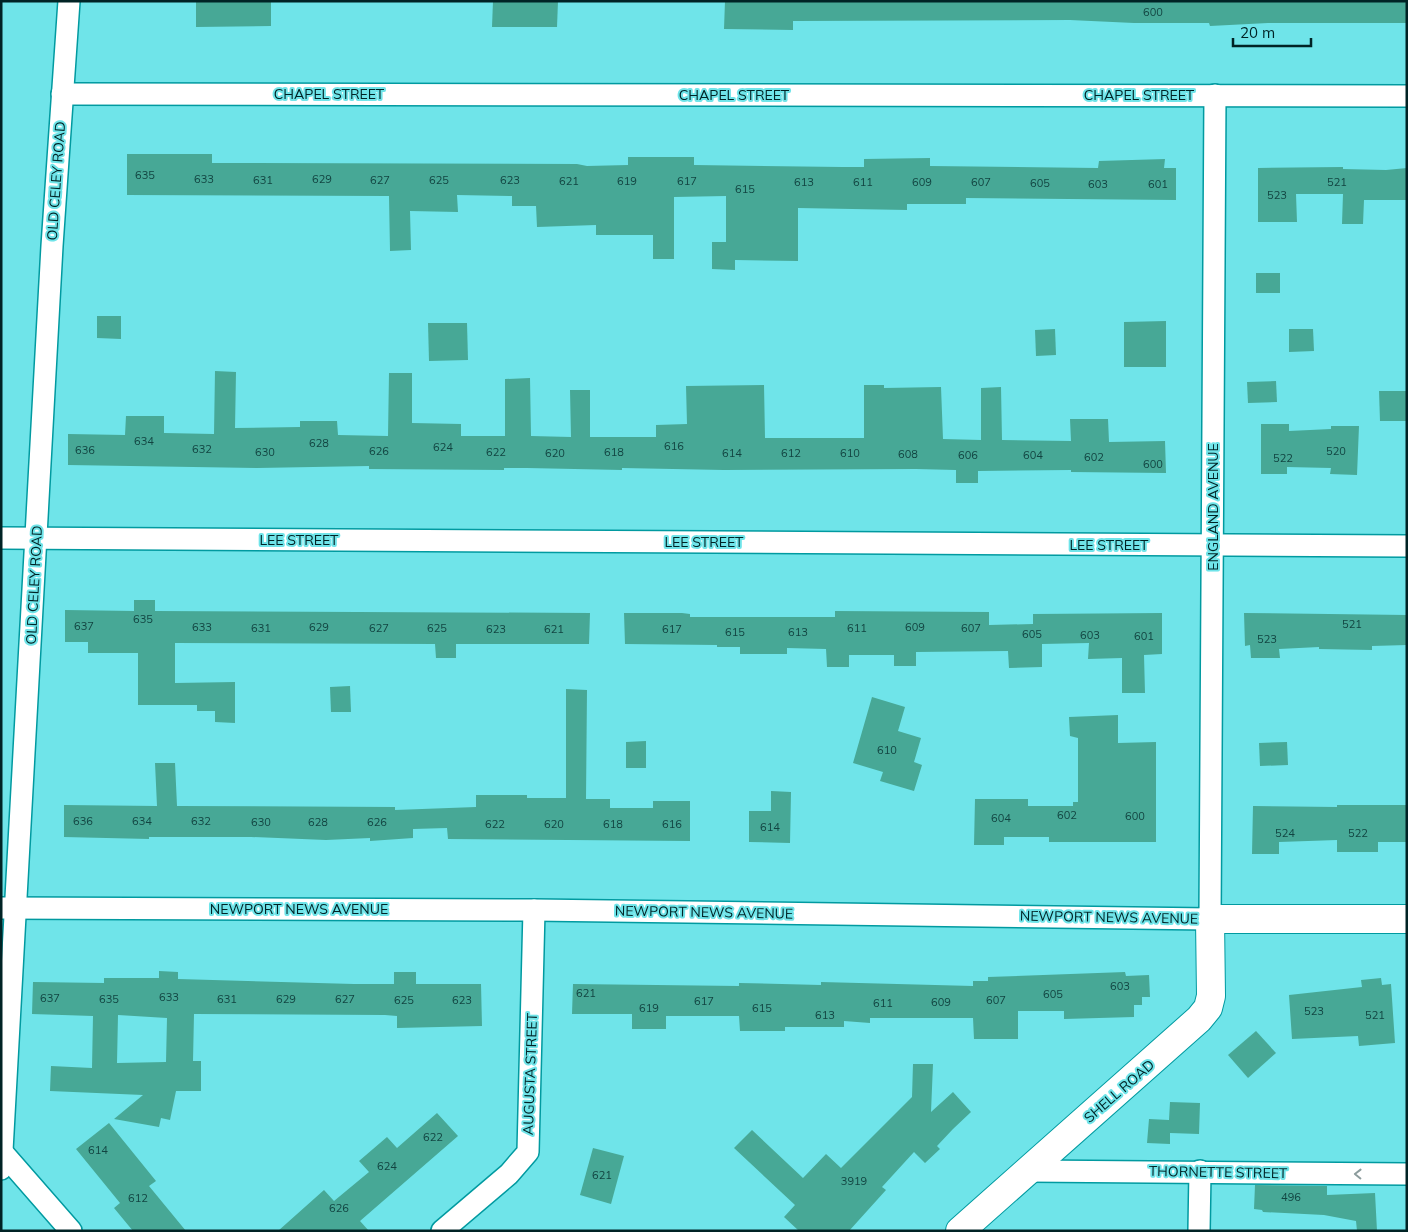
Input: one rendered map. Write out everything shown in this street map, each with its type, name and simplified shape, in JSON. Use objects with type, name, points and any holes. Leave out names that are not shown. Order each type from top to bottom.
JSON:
[{"type":"street","name":"OLD CELEY ROAD","points":[[2,1161],[8,909],[37,539],[69,1]]},
{"type":"street","name":"CHAPEL STREET","points":[[62,94],[1407,96]]},
{"type":"street","name":"ENGLAND AVENUE","points":[[1210,918],[1214,545],[1215,95]]},
{"type":"street","name":"LEE STREET","points":[[1,538],[1407,546]]},
{"type":"street","name":"NEWPORT NEWS AVENUE","points":[[8,909],[534,910],[1407,919]]},
{"type":"street","name":"AUGUSTA STREET","points":[[442,1231],[509,1174],[528,1152],[534,910]]},
{"type":"street","name":"SHELL ROAD","points":[[960,1231],[1185,1033],[1208,1008],[1211,996],[1210,918]]},
{"type":"street","points":[[2,1161],[71,1231]]},
{"type":"street","name":"THORNETTE STREET","points":[[1029,1171],[1407,1174]]},
{"type":"street","points":[[1199,1231],[1200,1171]]},
{"type":"building","points":[[196,1],[271,1],[271,26],[196,27]]},
{"type":"building","points":[[493,1],[558,1],[557,27],[492,27]]},
{"type":"building","points":[[725,1],[1407,1],[1407,23],[1268,23],[1210,26],[1209,23],[1134,23],[1070,20],[793,21],[793,30],[724,29]]},
{"type":"building","points":[[127,154],[212,154],[212,163],[577,164],[587,166],[628,165],[628,157],[694,157],[694,165],[864,167],[864,159],[930,158],[930,166],[1098,168],[1099,161],[1165,159],[1164,168],[1176,168],[1176,200],[966,198],[966,204],[907,204],[907,210],[798,208],[798,261],[735,260],[735,270],[712,269],[712,242],[726,242],[726,196],[674,197],[674,259],[653,259],[653,235],[596,235],[596,225],[537,227],[536,206],[512,206],[512,196],[457,195],[458,212],[410,211],[411,250],[390,251],[389,196],[127,195]]},
{"type":"building","points":[[1343,167],[1343,169],[1386,170],[1407,168],[1407,200],[1364,200],[1363,224],[1342,224],[1343,194],[1296,194],[1297,222],[1258,222],[1258,168]]},
{"type":"building","points":[[1256,273],[1280,273],[1280,293],[1256,293]]},
{"type":"building","points":[[97,316],[121,316],[121,339],[97,338]]},
{"type":"building","points":[[1166,321],[1166,367],[1124,367],[1124,322]]},
{"type":"building","points":[[428,323],[467,323],[468,360],[429,361]]},
{"type":"building","points":[[1055,329],[1056,355],[1036,356],[1035,330]]},
{"type":"building","points":[[1289,329],[1313,329],[1314,351],[1289,352]]},
{"type":"building","points":[[215,371],[236,372],[235,428],[300,427],[300,421],[337,421],[338,435],[388,436],[389,373],[412,373],[412,423],[461,424],[461,436],[505,436],[505,379],[530,378],[531,436],[571,437],[570,390],[590,390],[590,437],[656,437],[656,425],[687,424],[686,386],[764,385],[765,438],[864,438],[864,385],[884,385],[884,388],[941,387],[943,439],[981,440],[981,388],[1001,387],[1002,440],[1071,441],[1070,419],[1108,419],[1109,442],[1165,441],[1166,473],[1071,472],[1071,470],[978,471],[978,483],[956,483],[956,470],[916,469],[724,470],[622,468],[622,470],[504,468],[504,470],[369,469],[369,466],[257,468],[68,465],[68,434],[125,435],[126,416],[164,416],[164,433],[214,434]]},
{"type":"building","points":[[1276,381],[1277,402],[1248,403],[1247,382]]},
{"type":"building","points":[[1379,391],[1407,391],[1407,421],[1380,421]]},
{"type":"building","points":[[1261,424],[1289,424],[1289,431],[1331,429],[1331,426],[1359,426],[1357,475],[1330,474],[1331,468],[1287,467],[1287,474],[1261,474]]},
{"type":"building","points":[[134,600],[155,600],[155,611],[590,613],[589,644],[456,644],[456,658],[436,658],[435,644],[175,643],[175,683],[235,682],[235,723],[215,722],[215,711],[197,711],[197,705],[138,705],[138,653],[88,653],[88,642],[65,642],[65,610],[134,611]]},
{"type":"building","points":[[835,611],[989,612],[989,625],[1033,624],[1033,614],[1162,613],[1162,654],[1144,655],[1145,693],[1122,693],[1122,658],[1088,659],[1089,643],[1042,644],[1042,667],[1009,668],[1008,651],[916,652],[916,666],[894,666],[894,655],[849,655],[849,667],[827,667],[826,649],[787,648],[787,654],[740,654],[740,647],[717,647],[717,645],[625,644],[624,613],[682,613],[690,614],[690,617],[835,617]]},
{"type":"building","points":[[1244,613],[1407,615],[1407,645],[1372,646],[1372,650],[1319,649],[1319,647],[1279,649],[1280,658],[1251,658],[1250,645],[1245,646]]},
{"type":"building","points":[[350,686],[351,712],[331,712],[330,687]]},
{"type":"building","points":[[566,689],[587,690],[586,799],[610,799],[610,808],[653,808],[653,801],[690,801],[690,841],[448,839],[447,828],[413,829],[413,838],[370,841],[370,838],[326,840],[251,837],[149,837],[149,839],[64,837],[64,805],[157,806],[155,763],[175,763],[177,806],[395,807],[395,810],[476,807],[476,795],[527,795],[527,798],[566,798]]},
{"type":"building","points":[[872,697],[905,707],[898,731],[921,738],[914,762],[922,765],[914,791],[880,781],[883,772],[853,763]]},
{"type":"building","points":[[1118,715],[1118,743],[1156,742],[1156,842],[1049,842],[1049,837],[1004,837],[1004,845],[974,845],[975,799],[1028,799],[1028,806],[1073,806],[1073,802],[1078,802],[1078,738],[1070,736],[1069,717]]},
{"type":"building","points":[[646,741],[646,768],[626,768],[626,742]]},
{"type":"building","points":[[1287,742],[1288,765],[1260,766],[1259,743]]},
{"type":"building","points":[[771,791],[791,792],[790,843],[749,842],[749,811],[771,811]]},
{"type":"building","points":[[1337,805],[1407,805],[1407,842],[1378,842],[1378,852],[1337,852],[1337,840],[1279,842],[1279,854],[1252,854],[1253,806],[1337,807]]},
{"type":"building","points":[[159,971],[178,972],[178,979],[394,984],[394,972],[416,972],[416,984],[481,984],[482,1026],[397,1028],[397,1016],[385,1015],[194,1014],[193,1061],[201,1061],[201,1091],[176,1091],[170,1120],[161,1118],[159,1127],[114,1119],[143,1095],[50,1091],[51,1066],[92,1068],[93,1016],[32,1014],[33,982],[104,983],[104,978],[159,978]],"holes":[[[118,1015],[167,1018],[166,1062],[117,1063]]]},
{"type":"building","points":[[1125,972],[1126,976],[1149,975],[1150,997],[1142,997],[1142,1005],[1134,1005],[1134,1017],[1064,1019],[1064,1011],[1018,1011],[1018,1039],[974,1039],[973,1018],[870,1018],[870,1023],[844,1021],[844,1027],[785,1027],[785,1031],[740,1031],[739,1016],[666,1016],[666,1029],[632,1029],[632,1014],[572,1014],[573,984],[739,986],[739,983],[821,985],[821,982],[973,986],[973,981],[988,981],[988,977]]},
{"type":"building","points":[[1381,978],[1382,985],[1391,984],[1395,1043],[1359,1046],[1358,1036],[1292,1039],[1289,995],[1362,987],[1361,980]]},
{"type":"building","points":[[1256,1031],[1276,1053],[1248,1078],[1228,1055]]},
{"type":"building","points":[[913,1064],[933,1064],[931,1112],[953,1092],[971,1112],[937,1146],[940,1149],[925,1163],[914,1152],[882,1187],[886,1190],[849,1231],[799,1231],[784,1217],[795,1205],[734,1148],[752,1130],[803,1178],[826,1154],[841,1168],[912,1097]]},
{"type":"building","points":[[1170,1102],[1200,1103],[1199,1134],[1170,1133],[1170,1144],[1147,1143],[1149,1119],[1169,1120]]},
{"type":"building","points":[[437,1113],[458,1136],[360,1221],[369,1231],[278,1231],[324,1190],[334,1201],[369,1172],[359,1161],[387,1137],[397,1148]]},
{"type":"building","points":[[109,1123],[156,1181],[149,1186],[186,1231],[133,1231],[114,1208],[120,1203],[76,1149]]},
{"type":"building","points":[[593,1148],[624,1156],[611,1204],[580,1195]]},
{"type":"building","points":[[1255,1185],[1327,1186],[1327,1195],[1375,1193],[1377,1231],[1357,1231],[1356,1221],[1324,1215],[1263,1212],[1262,1210],[1254,1209]]}]
